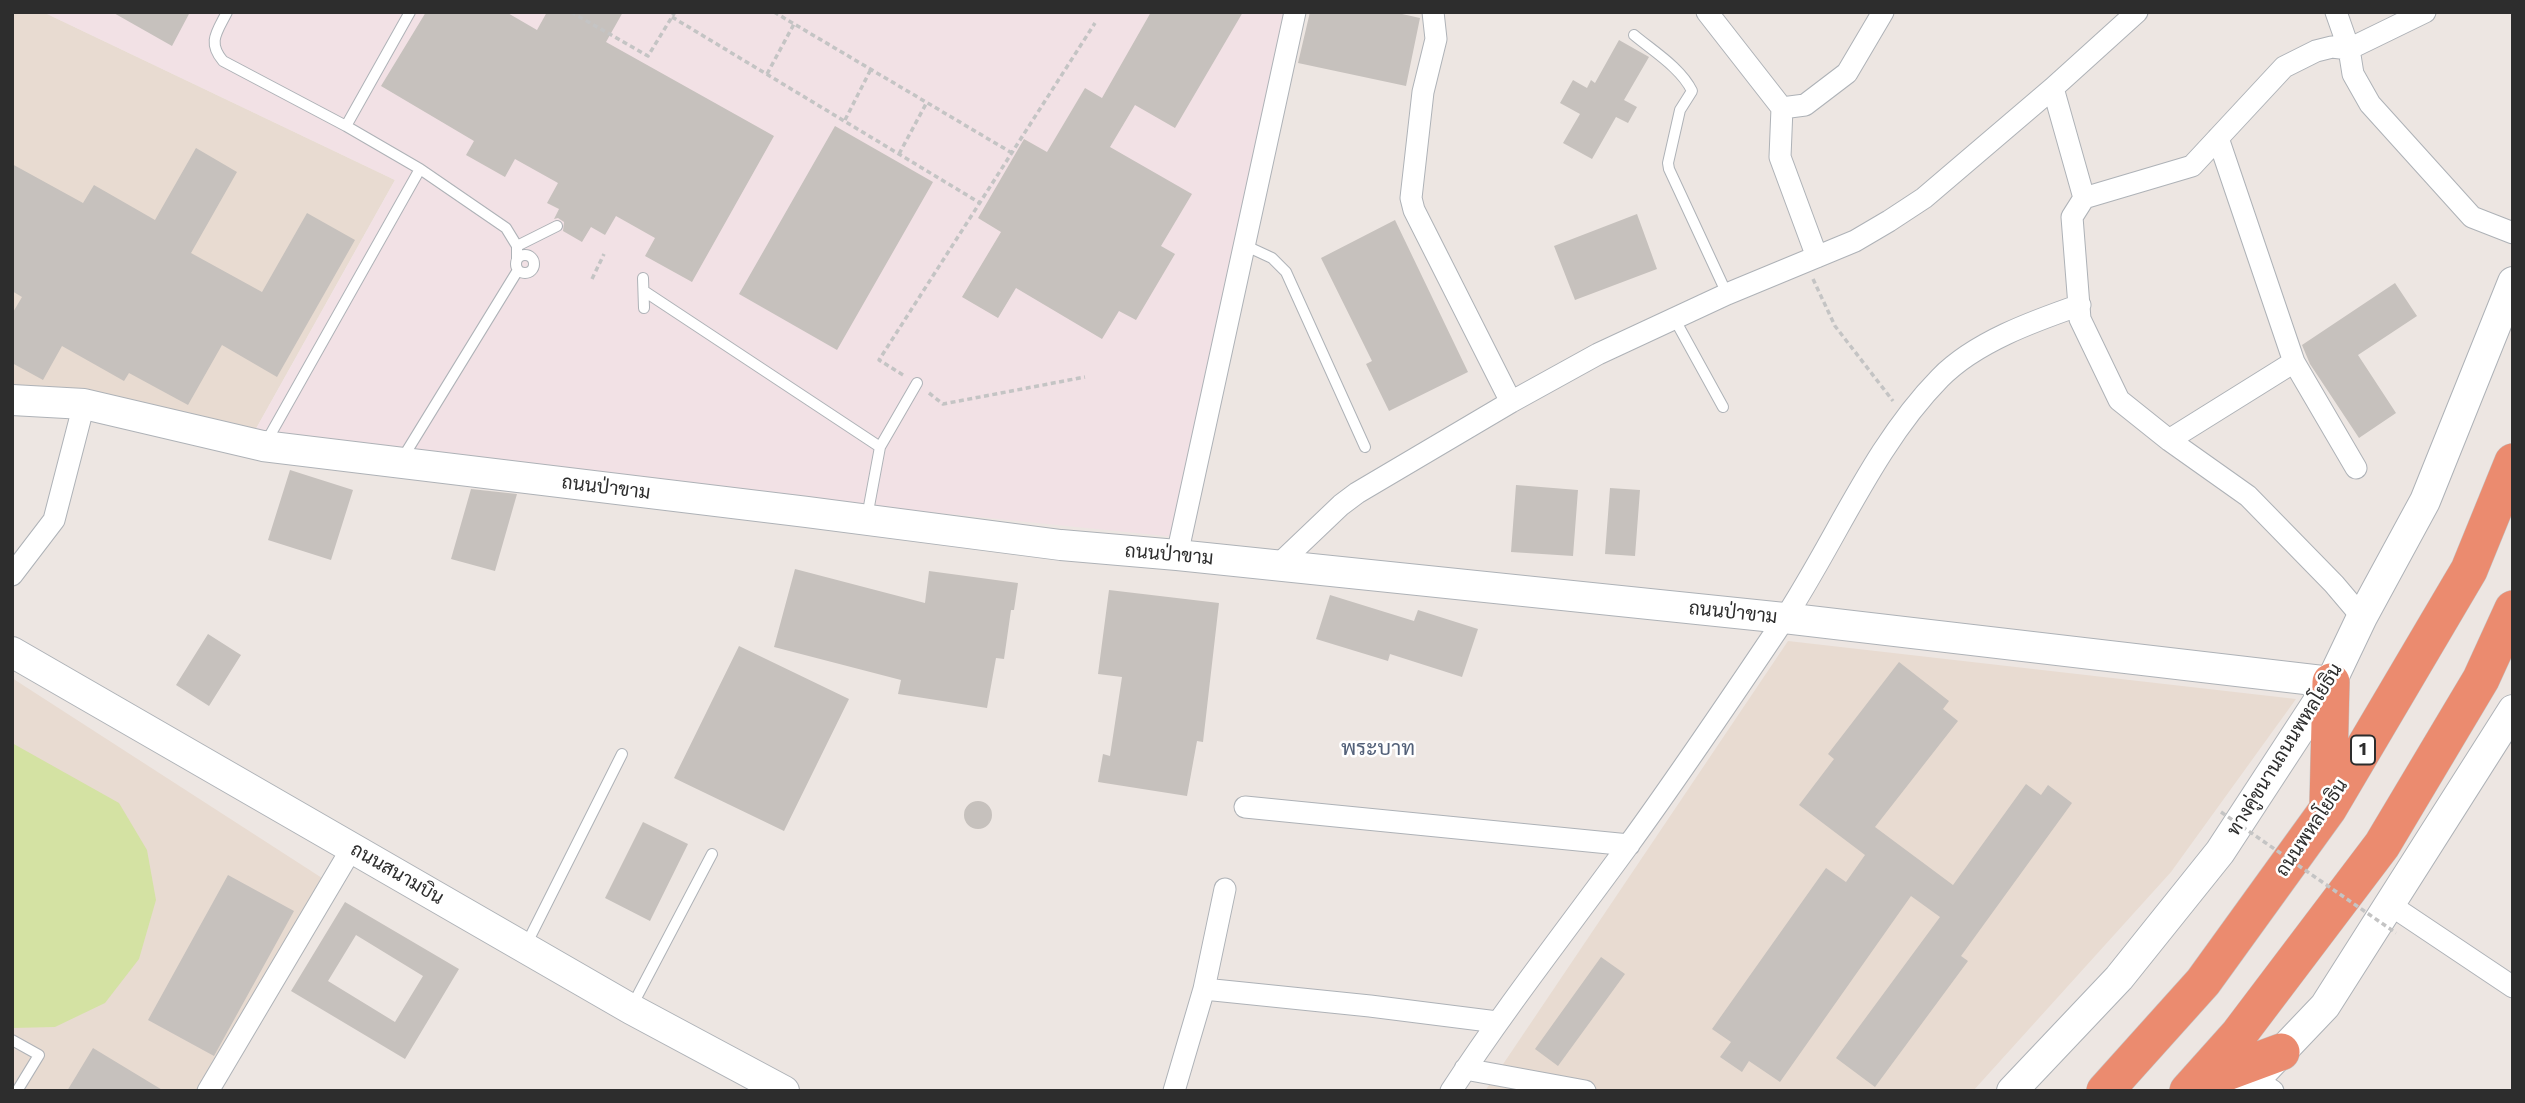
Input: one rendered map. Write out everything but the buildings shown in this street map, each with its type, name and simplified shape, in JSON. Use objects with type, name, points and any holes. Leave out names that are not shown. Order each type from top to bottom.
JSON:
[{"type":"highway","name":"ถนนพหลโยธิน","points":[[2105,1091],[2203,982],[2328,809],[2469,570],[2513,462]]},
{"type":"highway","points":[[2191,1088],[2239,1034],[2382,845],[2481,679],[2513,609]]},
{"type":"highway","points":[[2328,809],[2331,682]]},
{"type":"highway","points":[[2191,1088],[2281,1052]]},
{"type":"street","points":[[1177,555],[1295,12]]},
{"type":"street","points":[[1433,12],[1436,39],[1423,92],[1411,198],[1414,210],[1511,402]]},
{"type":"street","points":[[1707,12],[1782,108],[1780,156],[1811,259]]},
{"type":"street","points":[[1782,108],[1805,105],[1847,73],[1882,12]]},
{"type":"street","points":[[1278,565],[1341,505],[1511,402],[1598,354],[1674,318],[1855,241],[1923,198],[2053,88],[2137,12]]},
{"type":"street","points":[[2336,12],[2353,74],[2370,104],[2472,217],[2513,233]]},
{"type":"street","points":[[2362,617],[2334,584],[2248,496],[2169,440],[2119,400],[2080,319],[2072,217],[2084,198],[2192,166],[2284,67],[2324,49],[2348,49],[2425,12]]},
{"type":"street","points":[[2053,88],[2084,198]]},
{"type":"street","points":[[2218,138],[2294,362],[2356,468]]},
{"type":"street","name":"ทางคู่ขนานถนนพหลโยธิน","points":[[2012,1091],[2119,978],[2220,852],[2331,682],[2362,617],[2425,501],[2513,282]]},
{"type":"street","points":[[1451,1091],[1497,1022],[1629,845],[1784,618],[1905,417],[1955,364],[2017,327],[2080,305]]},
{"type":"street","points":[[2169,440],[2294,362]]},
{"type":"street","name":"ถนนป่าขาม","points":[[12,400],[84,404],[263,446],[1060,545],[1784,618],[2331,682]]},
{"type":"street","points":[[12,575],[54,520],[84,404]]},
{"type":"street","name":"ถนนสนามบิน","points":[[12,652],[631,1009],[784,1091]]},
{"type":"street","points":[[2257,1087],[2281,1052],[2325,1006],[2513,710]]},
{"type":"street","points":[[1245,807],[1629,845]]},
{"type":"street","points":[[208,1091],[352,848]]},
{"type":"street","points":[[1174,1091],[1204,989],[1225,889]]},
{"type":"street","points":[[2389,904],[2513,987]]},
{"type":"street","points":[[1204,989],[1497,1022]]},
{"type":"street","points":[[1465,1069],[1586,1091]]},
{"type":"lane","points":[[227,12],[214,40],[215,52],[223,61],[346,126],[420,169],[506,229],[517,246],[517,265],[399,464]]},
{"type":"lane","points":[[346,126],[410,12]]},
{"type":"lane","points":[[1634,36],[1665,61],[1689,84],[1692,91],[1680,110],[1669,169],[1727,294]]},
{"type":"lane","points":[[263,446],[420,169]]},
{"type":"lane","points":[[517,246],[556,226]]},
{"type":"lane","points":[[1244,245],[1272,258],[1286,272],[1365,447]]},
{"type":"lane","points":[[643,278],[645,308]]},
{"type":"lane","points":[[644,291],[880,447]]},
{"type":"lane","points":[[1674,318],[1723,407]]},
{"type":"lane","points":[[867,520],[880,447],[917,383]]},
{"type":"lane","points":[[524,948],[622,754]]},
{"type":"lane","points":[[631,1009],[712,854]]},
{"type":"lane","points":[[12,1040],[39,1055],[18,1091]]},
{"type":"path","points":[[571,12],[648,56],[673,15],[980,203]]},
{"type":"path","points":[[774,12],[1012,153]]},
{"type":"path","points":[[1084,377],[943,404],[917,383],[879,360],[1095,23]]},
{"type":"path","points":[[767,74],[794,24]]},
{"type":"path","points":[[844,121],[871,69]]},
{"type":"path","points":[[899,154],[927,102]]},
{"type":"path","points":[[592,279],[604,254]]},
{"type":"path","points":[[1811,259],[1835,326],[1905,417]]},
{"type":"path","points":[[2221,812],[2396,933]]},
{"type":"shaded area","points":[[12,12],[43,12],[395,180],[248,443],[12,396]]},
{"type":"shaded area","points":[[43,12],[1287,12],[1175,537],[248,443],[395,180]]},
{"type":"shaded area","points":[[1788,641],[2296,699],[2171,872],[1973,1091],[1485,1091]]},
{"type":"shaded area","points":[[12,678],[322,878],[197,1091],[12,1091]]},
{"type":"green space","points":[[12,743],[119,803],[147,850],[156,900],[139,959],[105,1003],[55,1027],[12,1028]]},
{"type":"district","name":"พระบาท","points":[[1378,749]]}]
